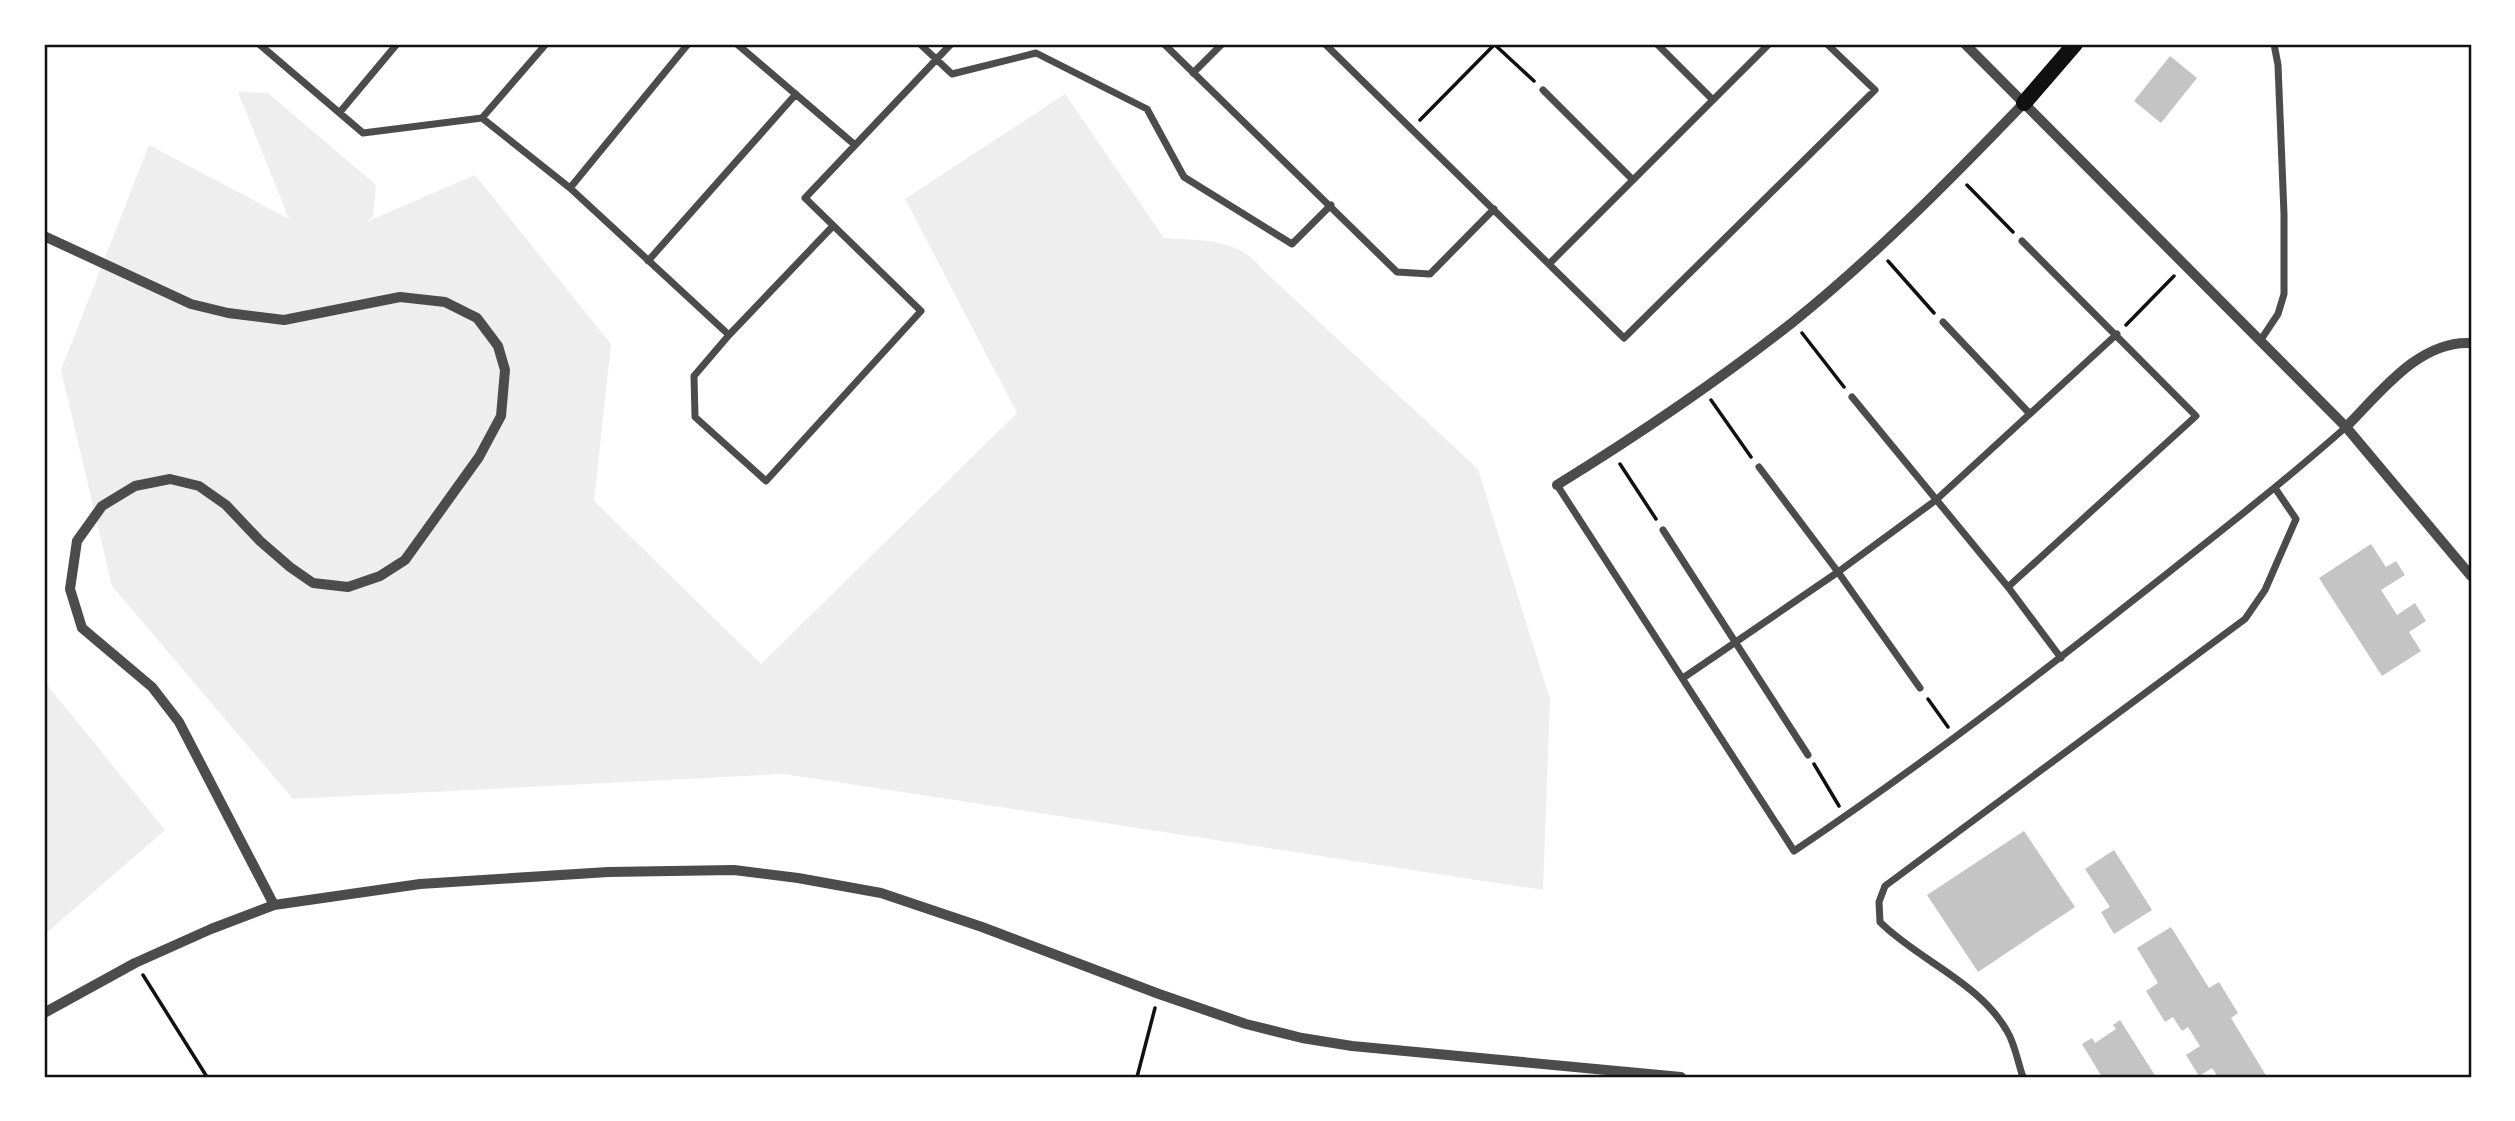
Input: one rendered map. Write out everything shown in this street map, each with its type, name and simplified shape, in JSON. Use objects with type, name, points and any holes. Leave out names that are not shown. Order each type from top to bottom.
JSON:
[{"type":"highway","points":[[2024,103],[2075,44]]},
{"type":"street","points":[[259,44],[363,133],[482,118],[546,44]]},
{"type":"street","points":[[340,112],[397,44]]},
{"type":"street","points":[[570,188],[688,44]]},
{"type":"street","points":[[737,44],[855,145]]},
{"type":"street","points":[[920,44],[952,74],[1036,53],[1147,109],[1184,177],[1292,244],[1331,205]]},
{"type":"street","points":[[833,226],[729,335],[694,376],[695,417],[766,481],[921,311],[805,198],[951,44]]},
{"type":"street","points":[[1164,44],[1397,272],[1430,275],[1494,209]]},
{"type":"street","points":[[1193,73],[1222,44]]},
{"type":"street","points":[[1325,44],[1624,338],[1875,90],[1827,44]]},
{"type":"street","points":[[1657,44],[1712,99]]},
{"type":"street","points":[[1549,264],[1769,44]]},
{"type":"street","points":[[1965,44],[2346,427],[2471,576]]},
{"type":"street","points":[[2260,341],[2278,314],[2284,294],[2278,65],[2274,44]]},
{"type":"street","points":[[1543,90],[1632,179]]},
{"type":"street","points":[[648,261],[796,94]]},
{"type":"street","points":[[2024,103],[1877,248],[1793,321],[1703,389],[1557,485],[1794,851],[2061,658],[2276,488],[2418,359],[2437,348],[2471,342]]},
{"type":"street","points":[[482,118],[570,188],[729,335]]},
{"type":"street","points":[[44,236],[191,304],[284,320],[400,297],[445,302],[477,318],[498,346],[505,370],[501,416],[479,457],[405,560],[380,576],[348,587],[313,583],[260,541],[226,505],[199,486],[170,479],[135,486],[102,506],[77,541],[70,589],[82,628],[152,687],[179,722],[274,905]]},
{"type":"street","points":[[2008,587],[2196,415],[2022,241]]},
{"type":"street","points":[[1943,322],[2030,414]]},
{"type":"street","points":[[1683,678],[1838,572],[1936,500],[2117,334]]},
{"type":"street","points":[[1852,397],[2008,587],[2061,658]]},
{"type":"street","points":[[1759,467],[1920,688]]},
{"type":"street","points":[[2023,1077],[2007,1031],[1989,1010],[1958,980],[1880,922],[1879,902],[1885,886],[2245,619],[2265,590],[2296,519],[2276,488]]},
{"type":"street","points":[[1663,530],[1808,755]]},
{"type":"street","points":[[44,1013],[135,963],[211,929],[274,905],[420,884],[608,872],[734,870],[881,893],[982,927],[1246,1024],[1302,1038],[1352,1046],[1681,1077]]},
{"type":"path","points":[[1411,129],[1495,44],[1543,90]]},
{"type":"path","points":[[1956,173],[2022,241]]},
{"type":"path","points":[[1877,248],[1943,322]]},
{"type":"path","points":[[2117,334],[2185,265]]},
{"type":"path","points":[[1793,321],[1852,397]]},
{"type":"path","points":[[1703,389],[1759,467]]},
{"type":"path","points":[[1612,451],[1663,530]]},
{"type":"path","points":[[1920,688],[1955,737]]},
{"type":"path","points":[[1808,755],[1846,816]]},
{"type":"path","points":[[135,963],[207,1077]]},
{"type":"path","points":[[1138,1077],[1159,994]]},
{"type":"shaded area","points":[[238,92],[268,93],[376,185],[373,217],[366,222],[475,175],[611,344],[594,501],[761,664],[1017,413],[905,199],[1065,94],[1164,238],[1218,243],[1230,246],[1253,259],[1478,469],[1550,699],[1543,890],[784,774],[293,799],[112,586],[61,370],[149,145],[289,219]]},
{"type":"shaded area","points":[[44,681],[165,830],[44,935]]},
{"type":"building","points":[[2170,56],[2197,78],[2161,123],[2134,101]]},
{"type":"building","points":[[2371,544],[2386,567],[2396,561],[2405,575],[2381,590],[2397,615],[2415,603],[2426,621],[2409,632],[2421,651],[2382,676],[2319,578]]},
{"type":"building","points":[[2024,831],[2075,907],[1978,972],[1927,895]]},
{"type":"building","points":[[2114,850],[2152,910],[2114,934],[2101,912],[2110,907],[2085,869]]},
{"type":"building","points":[[2171,927],[2209,988],[2219,982],[2238,1013],[2231,1018],[2267,1077],[2218,1077],[2212,1068],[2199,1076],[2186,1055],[2200,1046],[2188,1027],[2182,1031],[2173,1017],[2165,1022],[2146,991],[2158,983],[2137,948]]},
{"type":"building","points":[[2120,1020],[2156,1077],[2102,1077],[2082,1044],[2092,1038],[2095,1043],[2116,1029],[2113,1025]]}]
